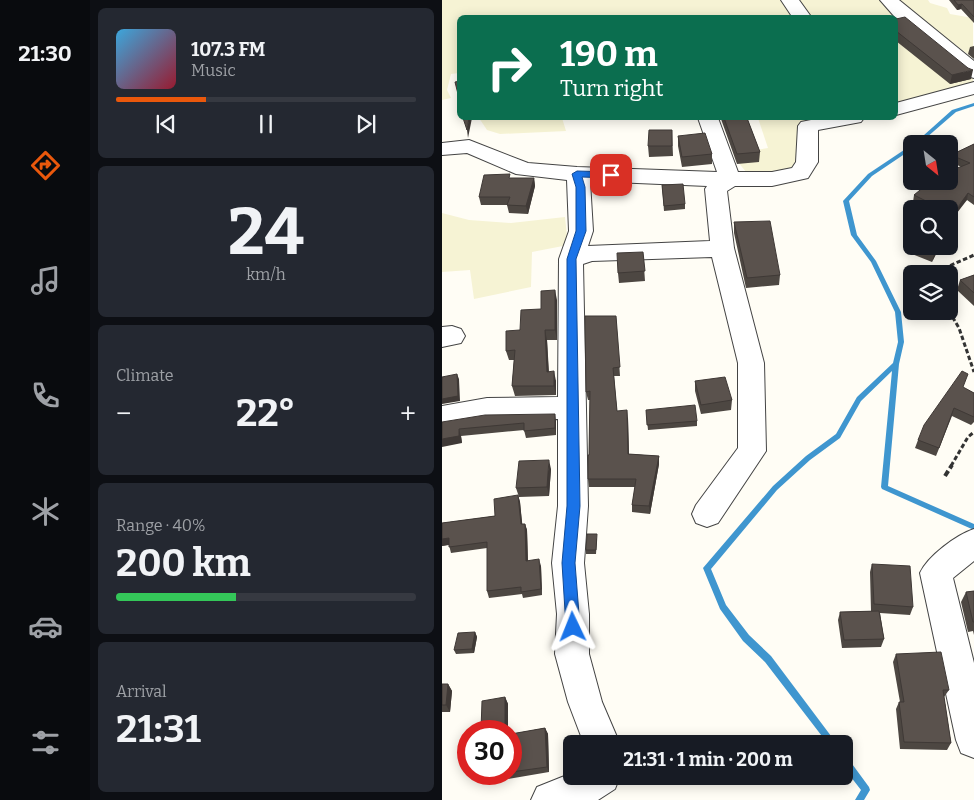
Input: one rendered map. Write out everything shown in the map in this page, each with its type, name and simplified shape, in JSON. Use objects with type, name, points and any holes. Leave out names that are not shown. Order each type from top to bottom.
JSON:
[{"type":"street","points":[[790,0],[801,15]]},
{"type":"street","points":[[889,0],[900,12],[934,37],[974,72]]},
{"type":"street","points":[[898,108],[974,88]]},
{"type":"street","points":[[709,120],[730,179]]},
{"type":"street","points":[[442,149],[469,146],[524,170],[577,174],[772,179],[800,173],[807,162],[808,126],[842,120]]},
{"type":"street","points":[[577,174],[580,187],[581,231],[572,259],[573,506],[568,563],[573,614],[572,654],[585,702],[598,735]]},
{"type":"street","points":[[707,514],[752,451],[751,363],[722,248],[716,190],[730,179]]},
{"type":"street","points":[[572,259],[591,253],[722,248]]},
{"type":"street","points":[[442,417],[487,409],[573,408]]},
{"type":"street","points":[[974,542],[936,573],[974,740]]},
{"type":"street","points":[[550,800],[590,785]]},
{"type":"path","points":[[951,265],[974,255]]},
{"type":"path","points":[[954,320],[959,328],[974,372]]},
{"type":"path","points":[[945,476],[968,437],[974,432]]},
{"type":"shaded area","points":[[442,0],[928,0],[930,3],[947,8],[950,14],[973,18],[973,58],[921,19],[898,26],[898,15],[457,15],[457,73],[451,74],[447,90],[451,98],[442,100]]},
{"type":"shaded area","points":[[898,37],[973,67],[973,84],[898,105]]},
{"type":"shaded area","points":[[480,120],[563,120],[566,131],[500,134],[487,130]]},
{"type":"shaded area","points":[[759,120],[821,120],[795,169],[747,173],[737,161],[743,152],[768,148]]},
{"type":"shaded area","points":[[442,213],[469,220],[511,223],[565,217],[568,245],[532,252],[531,287],[474,299],[470,270],[442,272]]},
{"type":"building","points":[[954,0],[974,0],[974,17],[962,4],[958,5]]},
{"type":"building","points":[[905,17],[973,70],[952,75],[898,33],[898,19]]},
{"type":"building","points":[[464,120],[469,120],[467,130]]},
{"type":"building","points":[[725,120],[748,120],[760,152],[737,154]]},
{"type":"building","points":[[649,130],[672,130],[672,146],[648,146]]},
{"type":"building","points":[[705,133],[712,154],[682,157],[678,136]]},
{"type":"building","points":[[974,144],[974,197],[968,193],[958,207],[958,200],[924,200],[914,195],[920,190],[958,190],[958,168],[970,163],[958,158],[958,152]]},
{"type":"building","points":[[510,174],[509,178],[534,178],[526,206],[507,205],[510,197],[479,197],[484,175]]},
{"type":"building","points":[[683,184],[685,204],[664,206],[662,185]]},
{"type":"building","points":[[770,221],[780,275],[747,278],[734,222]]},
{"type":"building","points":[[643,252],[645,271],[618,273],[617,253]]},
{"type":"building","points":[[974,275],[974,293],[960,280]]},
{"type":"building","points":[[555,290],[555,330],[545,330],[547,372],[554,371],[554,386],[512,386],[515,350],[506,351],[506,331],[520,330],[521,310],[541,309],[541,291]]},
{"type":"building","points":[[585,316],[616,316],[620,367],[613,368],[617,411],[627,410],[628,454],[659,456],[649,506],[632,505],[636,479],[588,479],[590,391],[586,392]]},
{"type":"building","points":[[962,371],[968,374],[963,387],[974,393],[974,417],[954,408],[939,448],[918,440],[924,425]]},
{"type":"building","points":[[457,374],[458,396],[442,399],[442,377]]},
{"type":"building","points":[[725,377],[732,400],[701,405],[695,381]]},
{"type":"building","points":[[695,405],[697,421],[647,425],[646,410]]},
{"type":"building","points":[[555,414],[555,428],[524,431],[524,423],[459,429],[459,436],[442,439],[442,422],[485,415]]},
{"type":"building","points":[[549,460],[547,487],[516,488],[519,461]]},
{"type":"building","points":[[518,495],[521,524],[525,524],[526,561],[539,559],[541,589],[521,592],[521,587],[487,591],[487,542],[449,547],[449,538],[442,539],[442,523],[495,516],[494,499]]},
{"type":"building","points":[[587,534],[597,534],[596,550],[586,550]]},
{"type":"building","points":[[872,564],[910,566],[913,607],[874,604]]},
{"type":"building","points":[[974,591],[974,622],[973,622],[966,592]]},
{"type":"building","points":[[879,611],[884,639],[844,640],[840,612]]},
{"type":"building","points":[[475,632],[472,649],[454,650],[458,633]]},
{"type":"building","points":[[941,652],[949,690],[943,690],[951,743],[904,742],[899,702],[904,702],[896,654]]},
{"type":"building","points":[[442,684],[448,684],[446,705],[442,705]]},
{"type":"building","points":[[505,697],[505,720],[481,720],[482,701]]},
{"type":"building","points":[[545,728],[547,767],[522,770],[522,732]]},
{"type":"waterway","points":[[926,135],[954,111],[974,104]]},
{"type":"waterway","points":[[896,364],[901,342],[898,312],[873,261],[854,235],[846,201],[870,175],[903,153]]},
{"type":"waterway","points":[[826,735],[768,659],[746,638],[723,607],[707,568],[775,488],[808,458],[838,436],[859,399],[896,364]]},
{"type":"waterway","points":[[896,364],[884,487],[974,527]]},
{"type":"waterway","points":[[853,772],[866,790],[859,800]]},
{"type":"route","points":[[573,627],[568,563],[573,506],[573,408],[571,383],[572,259],[581,231],[580,187],[577,174],[611,175]]}]
